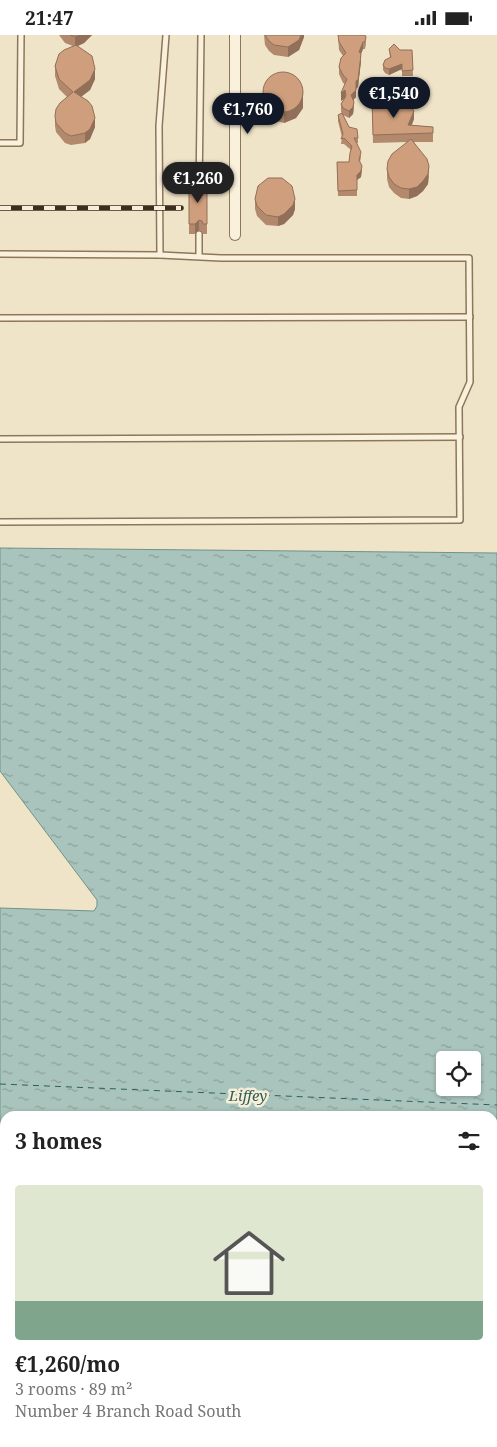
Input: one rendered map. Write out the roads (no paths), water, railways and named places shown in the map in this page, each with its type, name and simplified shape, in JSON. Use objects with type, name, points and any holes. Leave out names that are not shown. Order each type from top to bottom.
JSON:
[{"type":"street","points":[[235,235],[236,35]]},
{"type":"lane","points":[[0,143],[20,143],[21,35]]},
{"type":"lane","points":[[160,255],[160,126],[166,35]]},
{"type":"lane","points":[[199,193],[201,35]]},
{"type":"lane","points":[[199,234],[199,255]]},
{"type":"lane","points":[[0,254],[469,258],[470,317],[470,382],[459,407],[460,520],[0,522]]},
{"type":"lane","points":[[0,318],[470,317]]},
{"type":"lane","points":[[0,439],[460,437]]},
{"type":"water","name":"Liffey","points":[[0,548],[497,553],[497,1111],[0,1111],[0,908],[94,911],[97,906],[97,900],[0,771]]},
{"type":"railway","points":[[0,208],[181,208]]}]
